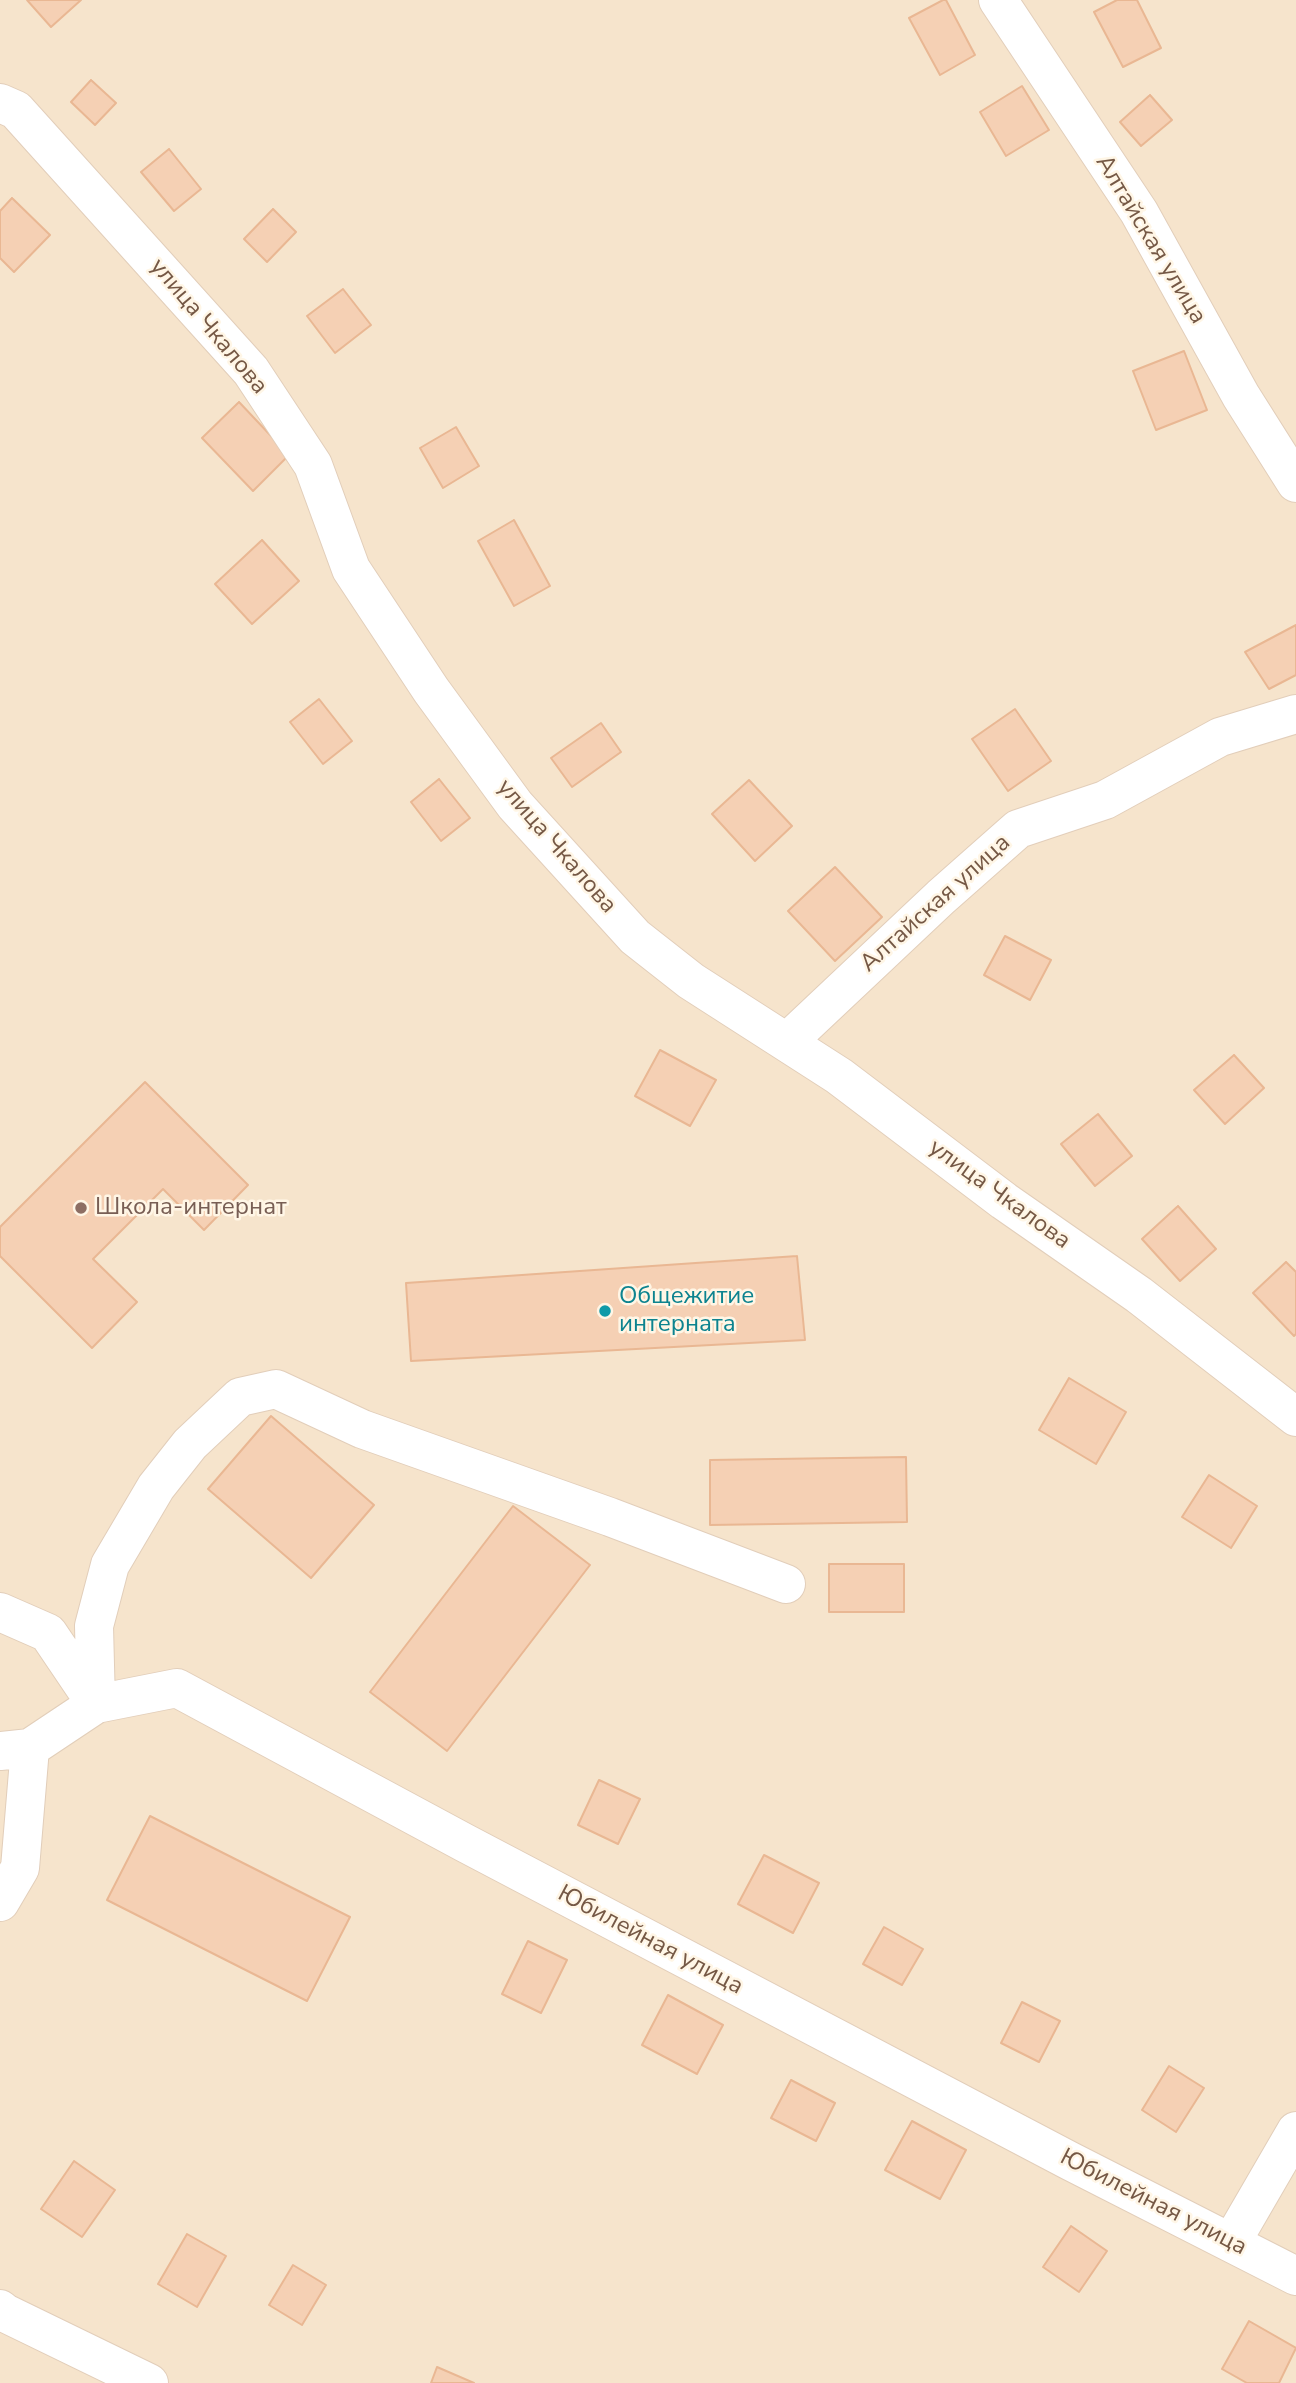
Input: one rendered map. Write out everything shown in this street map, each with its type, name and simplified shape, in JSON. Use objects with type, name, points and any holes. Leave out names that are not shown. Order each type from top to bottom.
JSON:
[{"type":"street","name":"Алтайская улица","points":[[998,0],[1139,212],[1241,397],[1296,483]]},
{"type":"street","name":"улица Чкалова","points":[[0,103],[16,110],[251,371],[313,465],[351,569],[431,690],[515,805],[635,937],[691,981],[839,1076],[1004,1201],[1139,1295],[1296,1417]]},
{"type":"street","name":"Алтайская улица","points":[[787,1042],[941,897],[1018,829],[1105,800],[1220,737],[1296,714]]},
{"type":"street","points":[[96,1704],[94,1626],[110,1564],[156,1487],[190,1444],[240,1397],[276,1389],[362,1429],[610,1517],[786,1584]]},
{"type":"street","points":[[0,1612],[48,1633],[96,1704]]},
{"type":"street","name":"Юбилейная улица","points":[[15,1749],[96,1704],[177,1688],[477,1850],[1070,2161],[1296,2276]]},
{"type":"street","points":[[0,1902],[20,1867],[15,1749]]},
{"type":"street","points":[[1231,2243],[1296,2131]]},
{"type":"street","points":[[0,2309],[149,2383]]},
{"type":"shaded area","points":[[0,0],[1296,0],[1296,2383],[0,2383]]},
{"type":"building","points":[[27,0],[81,0],[51,27]]},
{"type":"building","points":[[946,0],[975,55],[940,75],[909,18]]},
{"type":"building","points":[[1117,0],[1137,0],[1161,48],[1123,67],[1094,12]]},
{"type":"building","points":[[91,80],[116,103],[95,125],[71,102]]},
{"type":"building","points":[[1022,86],[1049,130],[1006,156],[980,112]]},
{"type":"building","points":[[1150,95],[1172,120],[1141,146],[1120,122]]},
{"type":"building","points":[[169,149],[201,189],[174,211],[141,172]]},
{"type":"building","points":[[12,198],[50,235],[14,272],[0,258],[0,211]]},
{"type":"building","points":[[273,209],[296,232],[267,262],[244,239]]},
{"type":"building","points":[[343,289],[371,325],[335,353],[307,316]]},
{"type":"building","points":[[1184,351],[1207,410],[1156,430],[1133,371]]},
{"type":"building","points":[[239,402],[289,455],[253,491],[202,438]]},
{"type":"building","points":[[456,427],[479,466],[443,488],[420,448]]},
{"type":"building","points":[[514,520],[550,586],[514,606],[478,541]]},
{"type":"building","points":[[262,540],[299,581],[252,624],[215,584]]},
{"type":"building","points":[[1296,625],[1296,675],[1269,689],[1245,652]]},
{"type":"building","points":[[319,699],[352,741],[323,764],[290,722]]},
{"type":"building","points":[[1015,709],[1051,761],[1008,791],[972,739]]},
{"type":"building","points":[[601,723],[621,752],[572,787],[551,758]]},
{"type":"building","points":[[439,779],[470,818],[441,841],[411,802]]},
{"type":"building","points":[[749,780],[792,826],[755,861],[712,814]]},
{"type":"building","points":[[835,867],[882,917],[835,961],[788,911]]},
{"type":"building","points":[[1005,936],[1051,960],[1030,1000],[984,975]]},
{"type":"building","points":[[660,1050],[716,1080],[690,1126],[635,1096]]},
{"type":"building","points":[[1234,1055],[1264,1088],[1225,1124],[1194,1090]]},
{"type":"building","name":"Школа-интернат","points":[[145,1082],[248,1185],[204,1230],[163,1189],[93,1259],[137,1302],[92,1348],[0,1256],[0,1227]]},
{"type":"building","points":[[1098,1114],[1132,1156],[1095,1186],[1061,1144]]},
{"type":"building","points":[[1178,1206],[1216,1249],[1180,1281],[1142,1239]]},
{"type":"building","name":"Общежитие интерната","points":[[797,1256],[805,1340],[411,1361],[406,1283]]},
{"type":"building","points":[[1286,1262],[1296,1272],[1294,1336],[1253,1293]]},
{"type":"building","points":[[1069,1378],[1126,1412],[1096,1464],[1039,1430]]},
{"type":"building","points":[[271,1416],[374,1505],[311,1578],[208,1489]]},
{"type":"building","points":[[906,1457],[907,1522],[710,1525],[710,1460]]},
{"type":"building","points":[[1209,1475],[1257,1506],[1231,1548],[1182,1517]]},
{"type":"building","points":[[513,1506],[590,1565],[447,1751],[370,1692]]},
{"type":"building","points":[[829,1564],[904,1564],[904,1612],[829,1612]]},
{"type":"building","points":[[599,1780],[640,1799],[618,1844],[578,1825]]},
{"type":"building","points":[[150,1816],[350,1917],[307,2001],[107,1900]]},
{"type":"building","points":[[764,1855],[819,1883],[793,1933],[738,1904]]},
{"type":"building","points":[[884,1927],[923,1949],[902,1985],[863,1964]]},
{"type":"building","points":[[528,1941],[567,1960],[541,2013],[502,1994]]},
{"type":"building","points":[[668,1995],[723,2025],[697,2074],[642,2045]]},
{"type":"building","points":[[1022,2002],[1060,2021],[1039,2062],[1001,2043]]},
{"type":"building","points":[[1169,2066],[1204,2088],[1176,2132],[1142,2110]]},
{"type":"building","points":[[791,2080],[835,2103],[816,2141],[771,2118]]},
{"type":"building","points":[[912,2121],[966,2150],[940,2199],[885,2170]]},
{"type":"building","points":[[74,2161],[115,2190],[82,2237],[41,2209]]},
{"type":"building","points":[[1071,2226],[1107,2251],[1079,2292],[1043,2267]]},
{"type":"building","points":[[187,2234],[226,2256],[197,2307],[158,2284]]},
{"type":"building","points":[[293,2265],[326,2285],[302,2325],[269,2305]]},
{"type":"building","points":[[1249,2321],[1296,2348],[1279,2383],[1247,2383],[1222,2369]]},
{"type":"building","points":[[437,2367],[474,2383],[431,2383]]},
{"type":"place","name":"Школа-интернат","points":[[81,1208]]},
{"type":"place","name":"Общежитие интерната","points":[[605,1311]]}]
